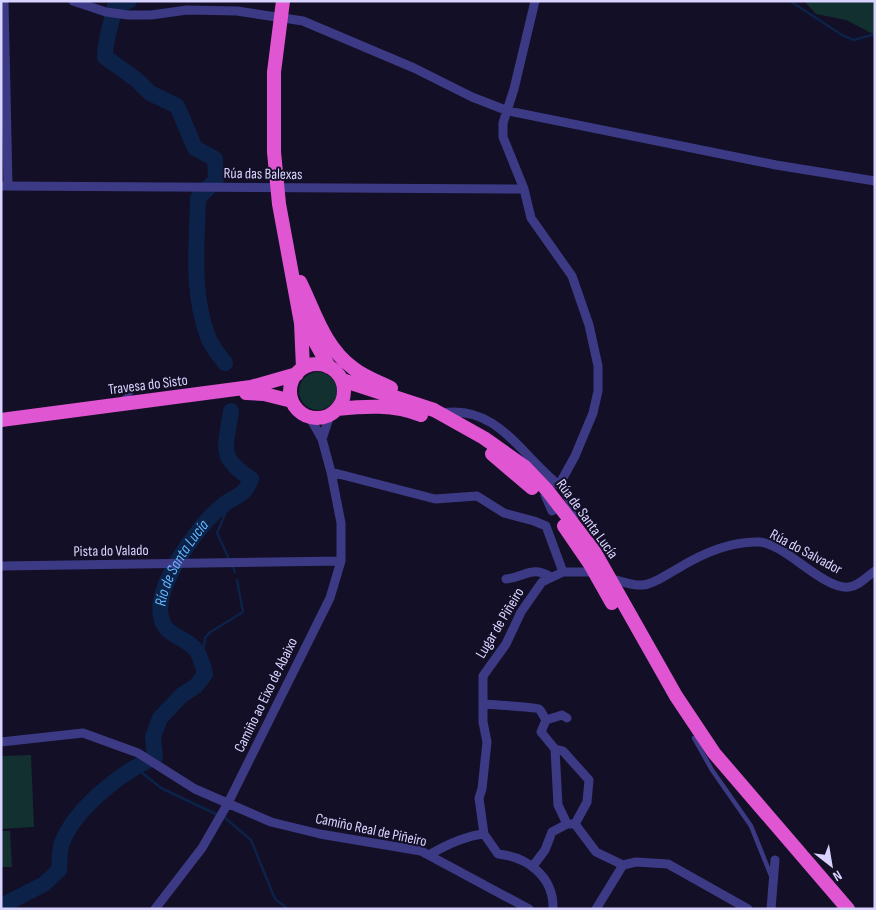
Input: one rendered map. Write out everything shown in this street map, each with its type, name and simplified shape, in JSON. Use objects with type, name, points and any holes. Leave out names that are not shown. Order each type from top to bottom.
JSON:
[{"type":"highway","points":[[283,1],[274,72],[272,122],[279,204],[296,290],[300,371],[291,392],[292,401],[296,407],[309,416],[316,418],[334,412],[344,395],[342,380],[329,367],[313,338],[296,290]]},
{"type":"highway","points":[[291,264],[327,339],[340,357],[354,369],[411,396],[418,409]]},
{"type":"highway","points":[[300,371],[312,365],[329,367]]},
{"type":"highway","name":"Travesa do Sisto","points":[[1,420],[243,389],[300,371]]},
{"type":"highway","name":"Rúa de Santa Lucía","points":[[342,380],[418,409],[480,445],[519,475],[552,511],[594,572],[646,662],[694,738],[744,800],[824,890],[837,909]]},
{"type":"highway","name":"Travesa do Sisto","points":[[1,427],[245,393],[264,394],[292,401]]},
{"type":"highway","name":"Rúa de Santa Lucía","points":[[334,412],[373,406],[418,409],[440,413],[484,438],[525,467],[547,490],[594,551],[687,715],[714,753],[848,909]]},
{"type":"street","points":[[4,1],[4,186]]},
{"type":"street","points":[[72,1],[106,12],[128,15],[151,15],[187,10],[237,11],[303,21],[414,68],[472,97],[508,111],[766,163],[875,181]]},
{"type":"street","points":[[440,413],[470,413],[492,424],[530,455],[559,485],[575,456],[593,413],[598,392],[598,366],[589,325],[572,276],[532,218],[524,189],[504,137],[503,123],[508,111],[535,1]]},
{"type":"street","name":"Rúa das Balexas","points":[[4,186],[524,189]]},
{"type":"street","points":[[418,409],[460,425],[495,450],[542,490],[552,511]]},
{"type":"street","points":[[322,439],[334,412]]},
{"type":"street","points":[[460,425],[463,416],[470,413]]},
{"type":"street","points":[[309,416],[322,439]]},
{"type":"street","points":[[460,425],[474,421],[492,424]]},
{"type":"street","name":"Camiño ao Eixo de Abaixo","points":[[155,909],[202,848],[224,811],[330,598],[342,562],[341,523],[322,439]]},
{"type":"street","points":[[331,472],[434,499],[477,496],[504,513],[546,526],[562,572]]},
{"type":"street","name":"Rúa do Salvador","points":[[610,579],[629,584],[644,585],[696,557],[725,546],[758,542],[772,546],[833,584],[848,588],[856,586],[875,571]]},
{"type":"street","name":"Pista do Valado","points":[[1,566],[342,562]]},
{"type":"street","points":[[506,579],[519,578],[529,571],[541,571],[550,577]]},
{"type":"street","name":"Lugar de Piñeiro","points":[[553,909],[553,894],[533,866],[514,856],[498,854],[484,834],[479,798],[485,765],[483,676],[506,644],[531,596],[542,582],[562,572],[594,572]]},
{"type":"street","points":[[485,704],[517,708],[529,706],[538,709],[546,720]]},
{"type":"street","points":[[546,720],[562,715],[567,718]]},
{"type":"street","points":[[546,720],[541,732],[555,749],[558,805],[571,824],[596,852],[623,866]]},
{"type":"street","name":"Camiño Real de Piñeiro","points":[[1,742],[83,733],[138,753],[195,789],[224,811],[320,834],[421,851],[529,909]]},
{"type":"street","points":[[533,866],[545,850],[552,832],[571,824],[587,802],[589,780],[563,751],[555,749]]},
{"type":"street","name":"Rúa de Santa Lucía","points":[[764,812],[792,834],[854,909]]},
{"type":"street","points":[[429,855],[473,835],[484,834]]},
{"type":"street","points":[[771,909],[775,860]]},
{"type":"street","points":[[596,909],[623,866],[636,862],[668,864],[748,909]]},
{"type":"lane","points":[[222,383],[243,389]]},
{"type":"lane","points":[[1,416],[121,400],[131,393]]},
{"type":"lane","points":[[559,485],[594,551]]},
{"type":"lane","name":"Rúa de Santa Lucía","points":[[694,738],[712,770],[750,826],[773,882]]},
{"type":"green space","points":[[804,1],[875,1],[875,35],[846,20],[816,14]]},
{"type":"green space","points":[[318,372],[332,377],[337,391],[332,405],[318,410],[304,405],[299,391],[304,377]]},
{"type":"green space","points":[[31,755],[34,827],[1,829],[1,756]]},
{"type":"green space","points":[[1,831],[10,831],[12,867],[1,867]]},
{"type":"waterway","name":"Río de Santa Lucía","points":[[129,1],[115,5],[107,37],[105,57],[137,80],[150,93],[177,106],[195,148],[215,159],[216,180],[198,198],[196,268],[199,303],[208,337],[225,363]]},
{"type":"waterway","points":[[790,1],[842,35],[854,40],[875,34]]},
{"type":"waterway","name":"Río de Santa Lucía","points":[[3,909],[9,902],[44,884],[59,870],[62,843],[77,817],[101,792],[128,772],[155,757],[153,737],[160,718],[182,695],[196,686],[205,674],[201,659],[192,645],[171,633],[163,624],[161,604],[164,589],[171,573],[190,541],[212,515],[227,502],[243,493],[249,485],[251,479],[233,464],[226,450],[231,411]]},
{"type":"waterway","points":[[231,500],[217,533],[235,572]]},
{"type":"waterway","points":[[202,661],[205,638],[209,633],[243,612],[237,580]]},
{"type":"waterway","points":[[135,767],[161,788],[218,815]]},
{"type":"waterway","points":[[224,817],[251,840],[275,899],[288,909]]}]
